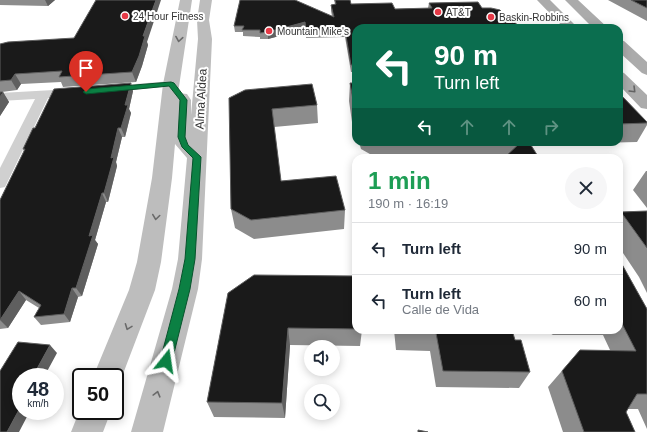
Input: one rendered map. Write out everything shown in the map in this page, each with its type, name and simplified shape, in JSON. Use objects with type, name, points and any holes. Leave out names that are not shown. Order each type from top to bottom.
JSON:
[{"type":"main road","points":[[112,368],[142,290],[149,262],[162,178],[171,84],[186,0]]},
{"type":"main road","name":"Alma Aldea","points":[[148,432],[185,289],[190,259],[205,39],[203,20],[206,0]]},
{"type":"main road","points":[[543,0],[567,24]]},
{"type":"main road","points":[[571,0],[597,24]]},
{"type":"main road","points":[[623,48],[647,70]]},
{"type":"main road","points":[[623,80],[647,104]]},
{"type":"main road","points":[[171,84],[183,100],[182,137],[184,146],[197,157]]},
{"type":"main road","points":[[87,432],[92,420]]},
{"type":"street","points":[[100,90],[171,84]]},
{"type":"street","points":[[0,97],[86,92]]},
{"type":"street","points":[[0,183],[44,95]]},
{"type":"building","points":[[96,0],[156,0],[143,36],[145,36],[139,56],[132,72],[59,77],[62,71],[15,74],[11,80],[0,81],[0,44],[8,42],[74,38]]},
{"type":"building","points":[[240,0],[295,0],[334,17],[331,5],[336,4],[335,0],[350,0],[351,4],[392,3],[395,9],[432,8],[429,3],[478,2],[482,8],[500,10],[507,19],[512,19],[516,24],[352,24],[352,65],[345,30],[306,31],[305,22],[260,33],[260,30],[242,30],[244,26],[234,26]]},
{"type":"building","points":[[631,0],[647,0],[647,8]]},
{"type":"building","points":[[131,83],[125,105],[128,105],[121,128],[118,128],[111,158],[114,157],[104,193],[102,193],[89,236],[93,235],[76,288],[72,288],[64,314],[34,317],[41,305],[19,291],[0,320],[0,200],[25,149],[23,149],[33,128],[35,128],[54,89]]},
{"type":"building","points":[[350,83],[352,83],[352,94]]},
{"type":"building","points":[[312,84],[317,105],[272,109],[281,181],[336,176],[345,210],[251,220],[231,209],[229,98],[245,90]]},
{"type":"building","points":[[623,97],[647,122],[623,124]]},
{"type":"building","points":[[517,146],[532,146],[536,154],[508,154]]},
{"type":"building","points":[[647,211],[647,248],[623,215],[623,212]]},
{"type":"building","points":[[623,266],[647,309],[647,394],[637,394],[626,412],[635,432],[584,432],[562,371],[580,350],[636,351],[623,326]]},
{"type":"building","points":[[254,275],[352,276],[352,329],[288,328],[282,403],[207,402],[228,293]]},
{"type":"building","points":[[436,334],[513,334],[515,340],[521,340],[530,372],[443,371]]},
{"type":"building","points":[[18,342],[50,345],[37,368],[12,368],[12,420],[13,420],[7,432],[0,432],[0,371]]},
{"type":"place","name":"AT&T","points":[[438,12]]},
{"type":"place","name":"24 Hour Fitness","points":[[125,16]]},
{"type":"place","name":"Baskin-Robbins","points":[[491,17]]},
{"type":"place","name":"Mountain Mike's","points":[[269,31]]},
{"type":"route","points":[[86,92],[171,84],[183,100],[182,137],[184,146],[197,157],[190,259],[185,289],[166,361]]}]
